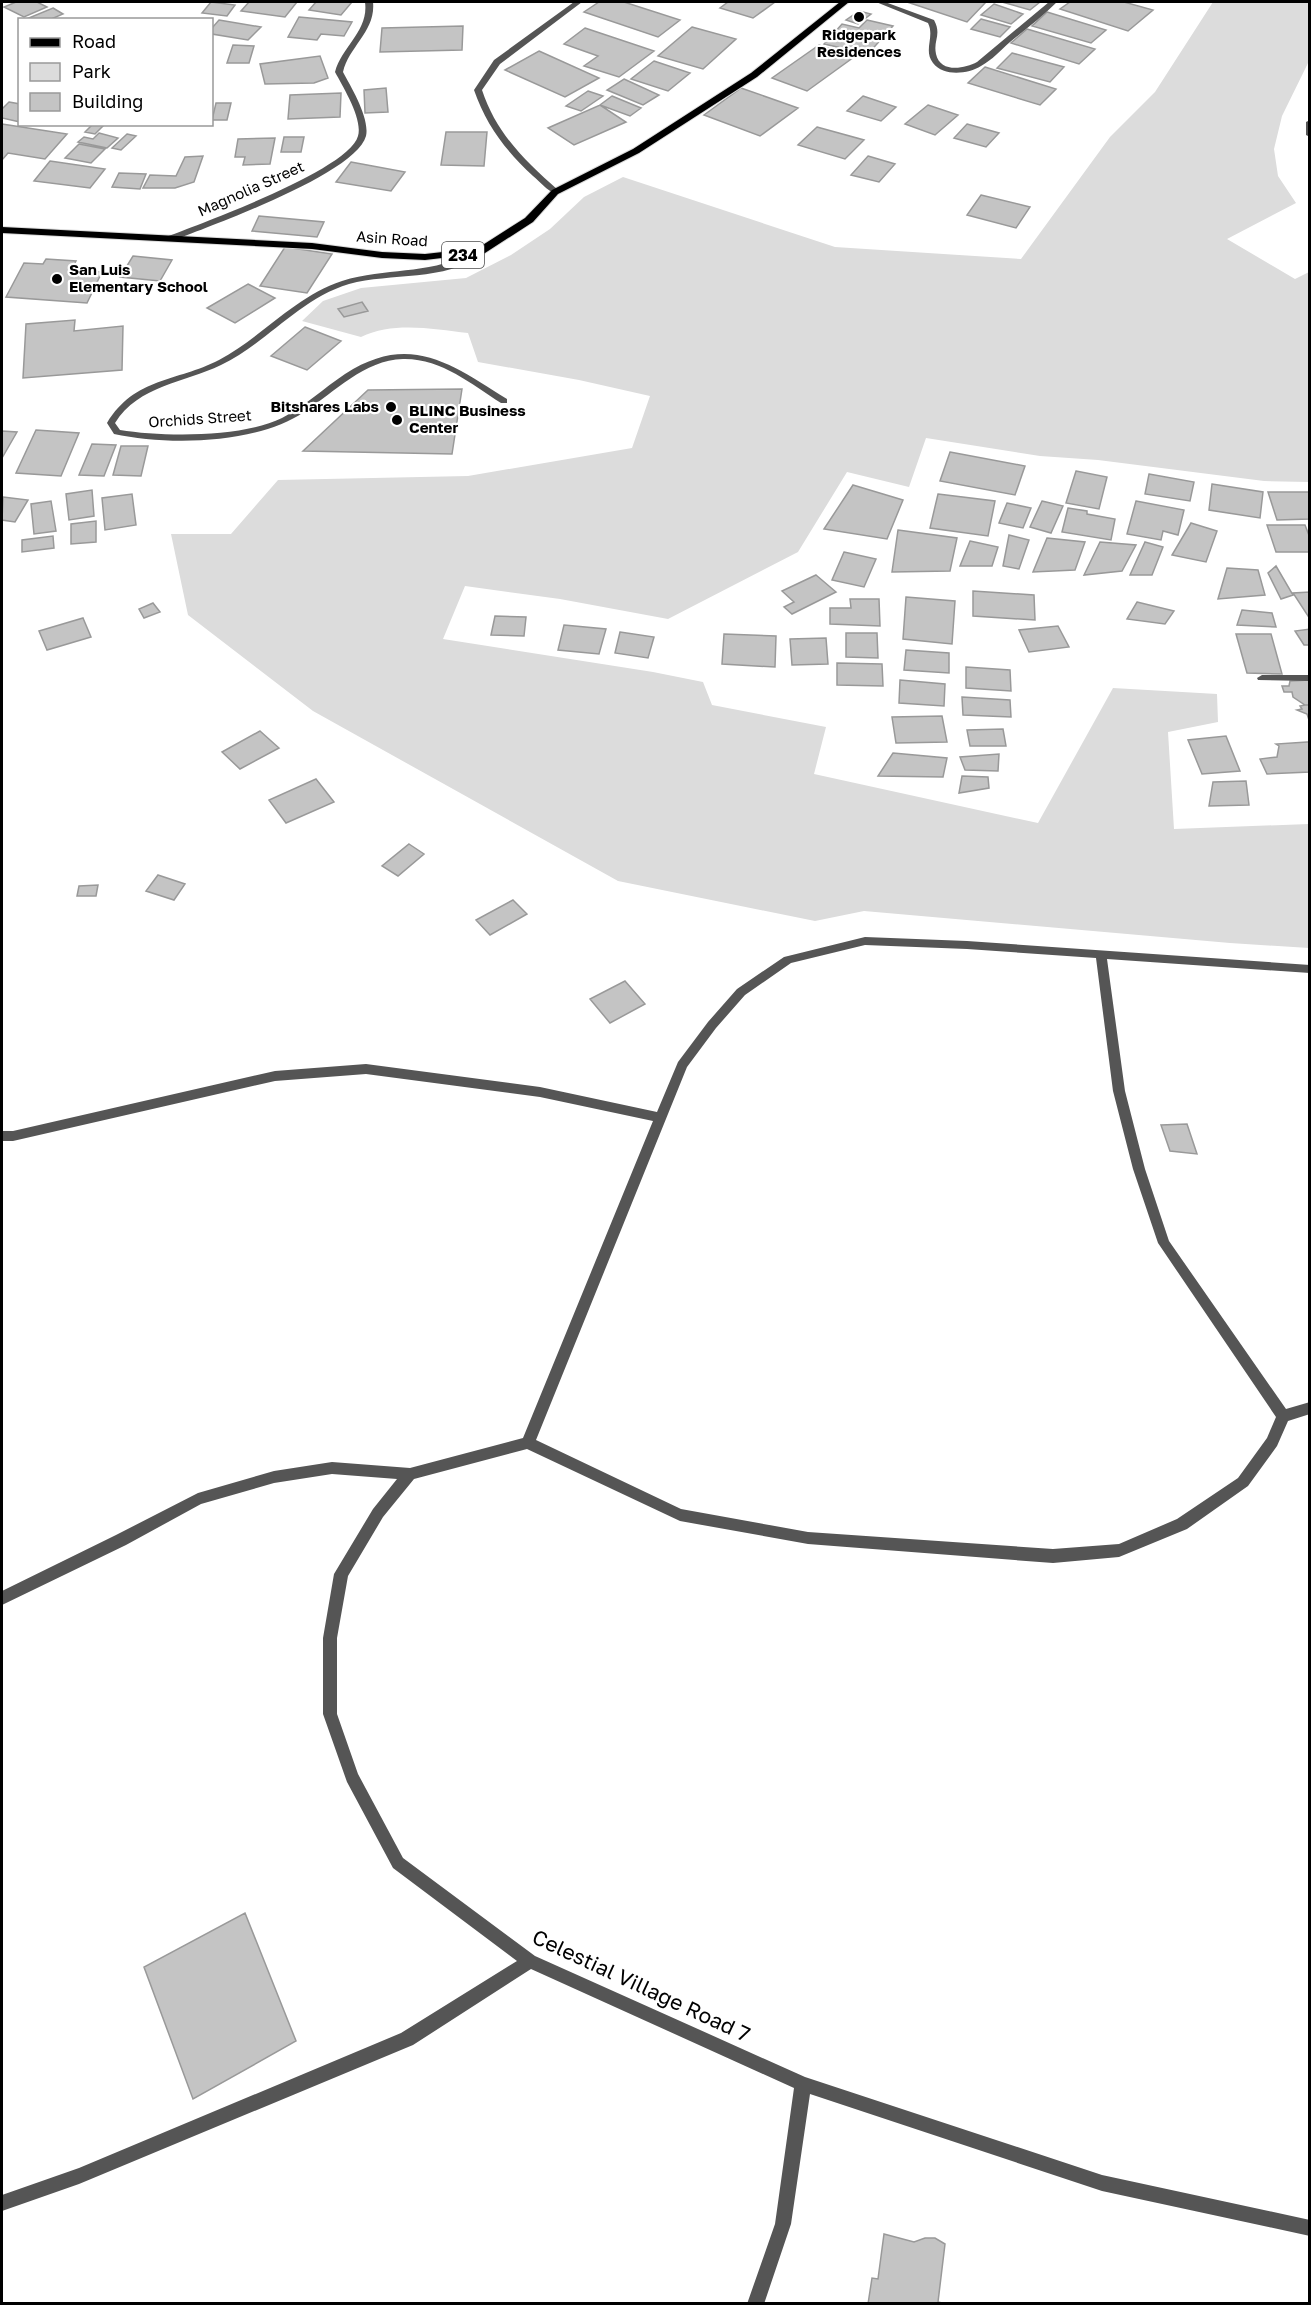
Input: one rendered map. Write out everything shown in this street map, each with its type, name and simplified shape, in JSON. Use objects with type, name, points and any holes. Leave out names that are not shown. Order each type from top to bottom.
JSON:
[{"type":"main road","name":"Asin Road","points":[[2,230],[312,246],[382,255],[425,257],[481,252],[529,220],[555,192],[636,152],[754,75],[845,2]]},
{"type":"street","name":"Magnolia Street","points":[[169,239],[295,187],[344,160],[354,151],[362,137],[361,121],[339,72],[343,57],[368,23],[369,2]]},
{"type":"street","points":[[555,192],[512,152],[481,104],[478,90],[497,62],[578,2]]},
{"type":"street","points":[[880,2],[931,22],[935,30],[931,50],[933,59],[941,67],[954,70],[969,70],[980,64],[1053,2]]},
{"type":"street","points":[[1310,122],[1310,135]]},
{"type":"street","name":"Orchids Street","points":[[481,252],[455,267],[396,273],[328,289],[288,313],[245,348],[219,363],[143,392],[115,413],[111,423],[117,432],[133,436],[159,437],[225,434],[269,427],[308,407],[359,368],[399,357],[425,358],[442,364],[504,401]]},
{"type":"street","points":[[1262,678],[1310,678]]},
{"type":"street","points":[[528,1443],[682,1065],[712,1025],[741,992],[788,960],[865,941],[967,945],[1310,969]]},
{"type":"street","points":[[1101,956],[1119,1091],[1139,1169],[1164,1243],[1283,1416]]},
{"type":"street","points":[[2,1136],[13,1136],[275,1076],[366,1069],[540,1092],[660,1117]]},
{"type":"street","points":[[1283,1416],[1310,1408]]},
{"type":"street","points":[[2,1598],[121,1540],[198,1499],[274,1477],[332,1468],[410,1474],[528,1443],[680,1515],[808,1538],[1053,1556],[1119,1550],[1182,1524],[1243,1482],[1272,1442],[1283,1416]]},
{"type":"street","name":"Celestial Village Road 7","points":[[410,1474],[378,1513],[341,1574],[330,1638],[330,1714],[352,1778],[398,1863],[530,1961],[802,2084],[1102,2183],[1310,2228]]},
{"type":"street","points":[[2,2203],[79,2176],[407,2039],[530,1961]]},
{"type":"street","points":[[754,2304],[783,2224],[802,2084]]},
{"type":"green space","points":[[1213,2],[1309,2],[1309,61],[1282,116],[1274,149],[1278,176],[1296,203],[1227,239],[1295,279],[1309,272],[1309,482],[1264,481],[1098,460],[1040,456],[926,438],[909,487],[847,472],[798,552],[668,619],[560,599],[465,586],[443,639],[703,682],[712,705],[826,727],[814,774],[1038,823],[1113,688],[1217,694],[1218,722],[1168,732],[1174,829],[1309,824],[1309,948],[864,911],[815,921],[618,881],[313,711],[188,615],[171,534],[231,534],[278,480],[468,476],[632,448],[650,396],[579,380],[478,362],[468,333],[427,328],[400,328],[374,332],[361,337],[302,321],[323,301],[361,288],[466,278],[511,255],[550,229],[584,197],[623,177],[835,247],[1021,259],[1110,137],[1155,92]]},
{"type":"building","points":[[16,2],[37,2],[47,7],[24,17],[4,7]]},
{"type":"building","points":[[211,2],[235,5],[227,16],[202,13]]},
{"type":"building","points":[[249,2],[297,2],[285,17],[241,11]]},
{"type":"building","points":[[316,2],[352,2],[341,15],[309,10]]},
{"type":"building","points":[[599,2],[624,2],[680,20],[658,37],[584,12]]},
{"type":"building","points":[[728,2],[775,2],[753,18],[720,8]]},
{"type":"building","points":[[907,2],[986,2],[967,22]]},
{"type":"building","points":[[1002,2],[1040,2],[1030,10]]},
{"type":"building","points":[[1070,2],[1124,2],[1153,10],[1128,31],[1060,9]]},
{"type":"building","points":[[994,4],[1023,14],[1011,24],[981,15]]},
{"type":"building","points":[[53,8],[63,14],[54,18],[29,18]]},
{"type":"building","name":"Ridgepark Residences","points":[[859,11],[871,14],[858,24],[846,20]]},
{"type":"building","points":[[1047,12],[1106,30],[1091,43],[1032,26]]},
{"type":"building","points":[[299,17],[352,22],[344,36],[321,34],[317,40],[288,37]]},
{"type":"building","points":[[981,19],[1010,27],[1000,37],[971,29]]},
{"type":"building","points":[[219,20],[261,27],[248,40],[213,34],[213,27]]},
{"type":"building","points":[[867,20],[893,26],[868,54],[824,44],[842,24],[859,28]]},
{"type":"building","points":[[463,26],[462,50],[380,52],[382,28]]},
{"type":"building","points":[[692,27],[736,39],[703,69],[658,56]]},
{"type":"building","points":[[585,28],[654,51],[619,77],[584,66],[598,56],[564,44]]},
{"type":"building","points":[[1027,29],[1095,49],[1079,64],[1011,43]]},
{"type":"building","points":[[233,45],[254,46],[249,63],[227,63]]},
{"type":"building","points":[[819,45],[854,57],[807,91],[772,78]]},
{"type":"building","points":[[539,51],[599,78],[565,97],[505,70]]},
{"type":"building","points":[[1012,53],[1064,67],[1050,82],[997,68]]},
{"type":"building","points":[[320,56],[328,78],[314,83],[265,84],[260,64]]},
{"type":"building","points":[[654,61],[690,73],[668,91],[631,79]]},
{"type":"building","points":[[985,67],[1056,89],[1040,105],[968,83]]},
{"type":"building","points":[[624,79],[659,95],[643,105],[607,90]]},
{"type":"building","points":[[386,88],[388,112],[365,113],[364,90]]},
{"type":"building","points":[[741,88],[798,108],[760,136],[704,115]]},
{"type":"building","points":[[588,91],[603,96],[581,111],[566,106]]},
{"type":"building","points":[[341,93],[340,117],[288,119],[290,95]]},
{"type":"building","points":[[612,96],[641,108],[630,116],[600,105]]},
{"type":"building","points":[[863,96],[896,107],[881,121],[847,111]]},
{"type":"building","points":[[9,102],[18,104],[18,122],[2,118],[2,109]]},
{"type":"building","points":[[216,103],[231,103],[227,120],[213,120]]},
{"type":"building","points":[[600,105],[626,122],[574,145],[548,128]]},
{"type":"building","points":[[928,105],[958,115],[935,135],[905,124]]},
{"type":"building","points":[[2,124],[67,134],[45,159],[8,153],[2,160]]},
{"type":"building","points":[[967,124],[999,133],[986,147],[954,138]]},
{"type":"building","points":[[91,126],[103,126],[95,134],[85,132]]},
{"type":"building","points":[[817,127],[864,140],[845,159],[798,145]]},
{"type":"building","points":[[446,132],[487,132],[484,166],[441,165]]},
{"type":"building","points":[[99,133],[118,138],[107,148],[78,142],[84,137],[93,139]]},
{"type":"building","points":[[127,134],[136,136],[121,150],[112,148]]},
{"type":"building","points":[[284,137],[304,137],[301,152],[281,152]]},
{"type":"building","points":[[275,138],[270,164],[243,165],[245,157],[235,157],[238,139]]},
{"type":"building","points":[[79,144],[105,149],[91,163],[65,158]]},
{"type":"building","points":[[203,156],[194,182],[175,188],[143,188],[150,175],[176,176],[185,157]]},
{"type":"building","points":[[868,156],[895,164],[879,182],[851,175]]},
{"type":"building","points":[[50,161],[105,169],[90,188],[34,181]]},
{"type":"building","points":[[351,162],[405,172],[391,191],[336,182]]},
{"type":"building","points":[[119,173],[146,174],[140,189],[112,187]]},
{"type":"building","points":[[981,195],[1030,207],[1016,228],[967,215]]},
{"type":"building","points":[[259,216],[324,222],[317,237],[252,231]]},
{"type":"building","points":[[285,247],[332,254],[307,293],[260,286]]},
{"type":"building","points":[[133,256],[172,260],[160,281],[120,277]]},
{"type":"building","points":[[46,259],[76,261],[71,270],[102,272],[87,303],[6,297],[24,263],[43,264]]},
{"type":"building","points":[[248,284],[275,298],[235,323],[207,308]]},
{"type":"building","points":[[362,302],[368,311],[344,317],[338,309]]},
{"type":"building","points":[[75,320],[74,331],[123,326],[122,370],[23,378],[26,324]]},
{"type":"building","points":[[305,327],[341,341],[307,370],[271,356]]},
{"type":"building","name":"BLINC Business Center","points":[[462,389],[452,454],[303,451],[368,390]]},
{"type":"building","points":[[36,430],[79,433],[61,476],[16,473]]},
{"type":"building","points":[[2,431],[17,432],[2,458]]},
{"type":"building","points":[[92,444],[116,445],[104,476],[79,475]]},
{"type":"building","points":[[121,446],[148,446],[141,476],[113,475]]},
{"type":"building","points":[[950,452],[1025,466],[1015,495],[940,481]]},
{"type":"building","points":[[1076,471],[1107,477],[1099,509],[1066,503]]},
{"type":"building","points":[[1149,474],[1194,482],[1190,501],[1145,494]]},
{"type":"building","points":[[1212,484],[1263,492],[1260,518],[1209,510]]},
{"type":"building","points":[[853,485],[903,500],[887,539],[824,529]]},
{"type":"building","points":[[92,490],[94,516],[69,520],[66,494]]},
{"type":"building","points":[[1268,492],[1310,492],[1310,519],[1277,520]]},
{"type":"building","points":[[132,494],[136,525],[105,530],[102,498]]},
{"type":"building","points":[[938,494],[995,501],[988,536],[930,528]]},
{"type":"building","points":[[3,497],[28,500],[15,522],[2,520]]},
{"type":"building","points":[[51,501],[56,531],[34,534],[31,504]]},
{"type":"building","points":[[1042,501],[1063,506],[1051,533],[1030,527]]},
{"type":"building","points":[[1136,501],[1184,510],[1178,535],[1163,531],[1161,540],[1127,534]]},
{"type":"building","points":[[1007,503],[1031,508],[1023,528],[999,523]]},
{"type":"building","points":[[1068,508],[1115,519],[1111,540],[1062,532]]},
{"type":"building","points":[[96,521],[96,542],[71,544],[71,524]]},
{"type":"building","points":[[1191,523],[1217,531],[1206,562],[1172,555]]},
{"type":"building","points":[[1267,525],[1305,525],[1310,538],[1310,552],[1276,552]]},
{"type":"building","points":[[898,530],[957,538],[950,571],[892,572]]},
{"type":"building","points":[[1009,535],[1029,540],[1019,569],[1003,566]]},
{"type":"building","points":[[53,536],[54,548],[22,552],[22,540]]},
{"type":"building","points":[[1047,538],[1085,542],[1075,570],[1033,572]]},
{"type":"building","points":[[970,541],[998,547],[992,566],[960,566]]},
{"type":"building","points":[[1100,542],[1136,545],[1122,571],[1084,575]]},
{"type":"building","points":[[1145,542],[1163,547],[1152,575],[1130,575]]},
{"type":"building","points":[[844,552],[876,559],[864,587],[832,580]]},
{"type":"building","points":[[1276,566],[1293,595],[1281,599],[1268,573]]},
{"type":"building","points":[[1227,568],[1258,570],[1265,595],[1218,599]]},
{"type":"building","points":[[816,575],[836,592],[792,614],[784,607],[794,602],[782,591]]},
{"type":"building","points":[[973,591],[1034,595],[1035,620],[973,616]]},
{"type":"building","points":[[1310,592],[1310,619],[1293,593]]},
{"type":"building","points":[[906,597],[955,601],[952,644],[903,639]]},
{"type":"building","points":[[850,599],[879,599],[880,626],[830,624],[830,608],[851,608]]},
{"type":"building","points":[[1137,602],[1174,611],[1165,624],[1127,619]]},
{"type":"building","points":[[153,603],[160,612],[144,618],[139,609]]},
{"type":"building","points":[[1242,610],[1272,613],[1276,627],[1237,625]]},
{"type":"building","points":[[495,616],[526,617],[524,636],[491,635]]},
{"type":"building","points":[[83,618],[91,637],[47,650],[39,631]]},
{"type":"building","points":[[564,625],[606,629],[599,654],[558,650]]},
{"type":"building","points":[[1058,626],[1069,647],[1029,652],[1019,630]]},
{"type":"building","points":[[1310,629],[1310,645],[1304,645],[1295,631]]},
{"type":"building","points":[[620,632],[654,637],[648,658],[615,653]]},
{"type":"building","points":[[846,633],[877,633],[878,658],[846,657]]},
{"type":"building","points":[[724,634],[776,636],[775,667],[722,664]]},
{"type":"building","points":[[1236,634],[1271,634],[1282,674],[1247,673]]},
{"type":"building","points":[[826,638],[828,664],[792,665],[790,639]]},
{"type":"building","points":[[906,650],[949,653],[949,673],[904,670]]},
{"type":"building","points":[[837,663],[882,664],[883,686],[837,685]]},
{"type":"building","points":[[966,667],[1010,670],[1011,691],[966,688]]},
{"type":"building","points":[[900,680],[945,684],[944,706],[899,703]]},
{"type":"building","points":[[1310,680],[1310,705],[1305,705],[1293,697],[1292,692],[1284,692],[1282,686],[1289,686],[1290,681]]},
{"type":"building","points":[[962,697],[1010,700],[1011,717],[963,715]]},
{"type":"building","points":[[1310,705],[1310,723],[1307,714],[1297,710],[1302,709],[1300,706]]},
{"type":"building","points":[[942,716],[947,742],[896,743],[892,717]]},
{"type":"building","points":[[1003,729],[1006,746],[970,746],[967,730]]},
{"type":"building","points":[[260,731],[279,748],[240,769],[222,752]]},
{"type":"building","points":[[1226,736],[1240,771],[1202,774],[1188,740]]},
{"type":"building","points":[[1310,742],[1310,772],[1267,774],[1260,759],[1277,757],[1279,746],[1276,744]]},
{"type":"building","points":[[893,753],[947,758],[943,777],[878,776]]},
{"type":"building","points":[[999,754],[998,771],[965,770],[960,757]]},
{"type":"building","points":[[962,776],[988,777],[989,788],[959,793]]},
{"type":"building","points":[[316,779],[334,802],[286,823],[269,800]]},
{"type":"building","points":[[1246,781],[1249,805],[1209,806],[1213,782]]},
{"type":"building","points":[[409,844],[424,854],[398,876],[382,866]]},
{"type":"building","points":[[158,875],[185,884],[174,900],[146,891]]},
{"type":"building","points":[[98,885],[96,896],[77,896],[79,886]]},
{"type":"building","points":[[513,900],[527,914],[490,935],[476,920]]},
{"type":"building","points":[[625,981],[645,1004],[610,1023],[590,999]]},
{"type":"building","points":[[1187,1124],[1197,1154],[1170,1151],[1161,1125]]},
{"type":"building","points":[[245,1913],[296,2041],[193,2099],[144,1967]]},
{"type":"building","points":[[884,2234],[914,2242],[925,2238],[935,2238],[945,2244],[938,2302],[946,2304],[868,2304],[872,2278],[878,2279]]},
{"type":"place","name":"Ridgepark Residences","points":[[859,17]]},
{"type":"place","name":"San Luis Elementary School","points":[[57,279]]},
{"type":"place","name":"Bitshares Labs","points":[[391,407]]},
{"type":"place","name":"BLINC Business Center","points":[[397,420]]}]
